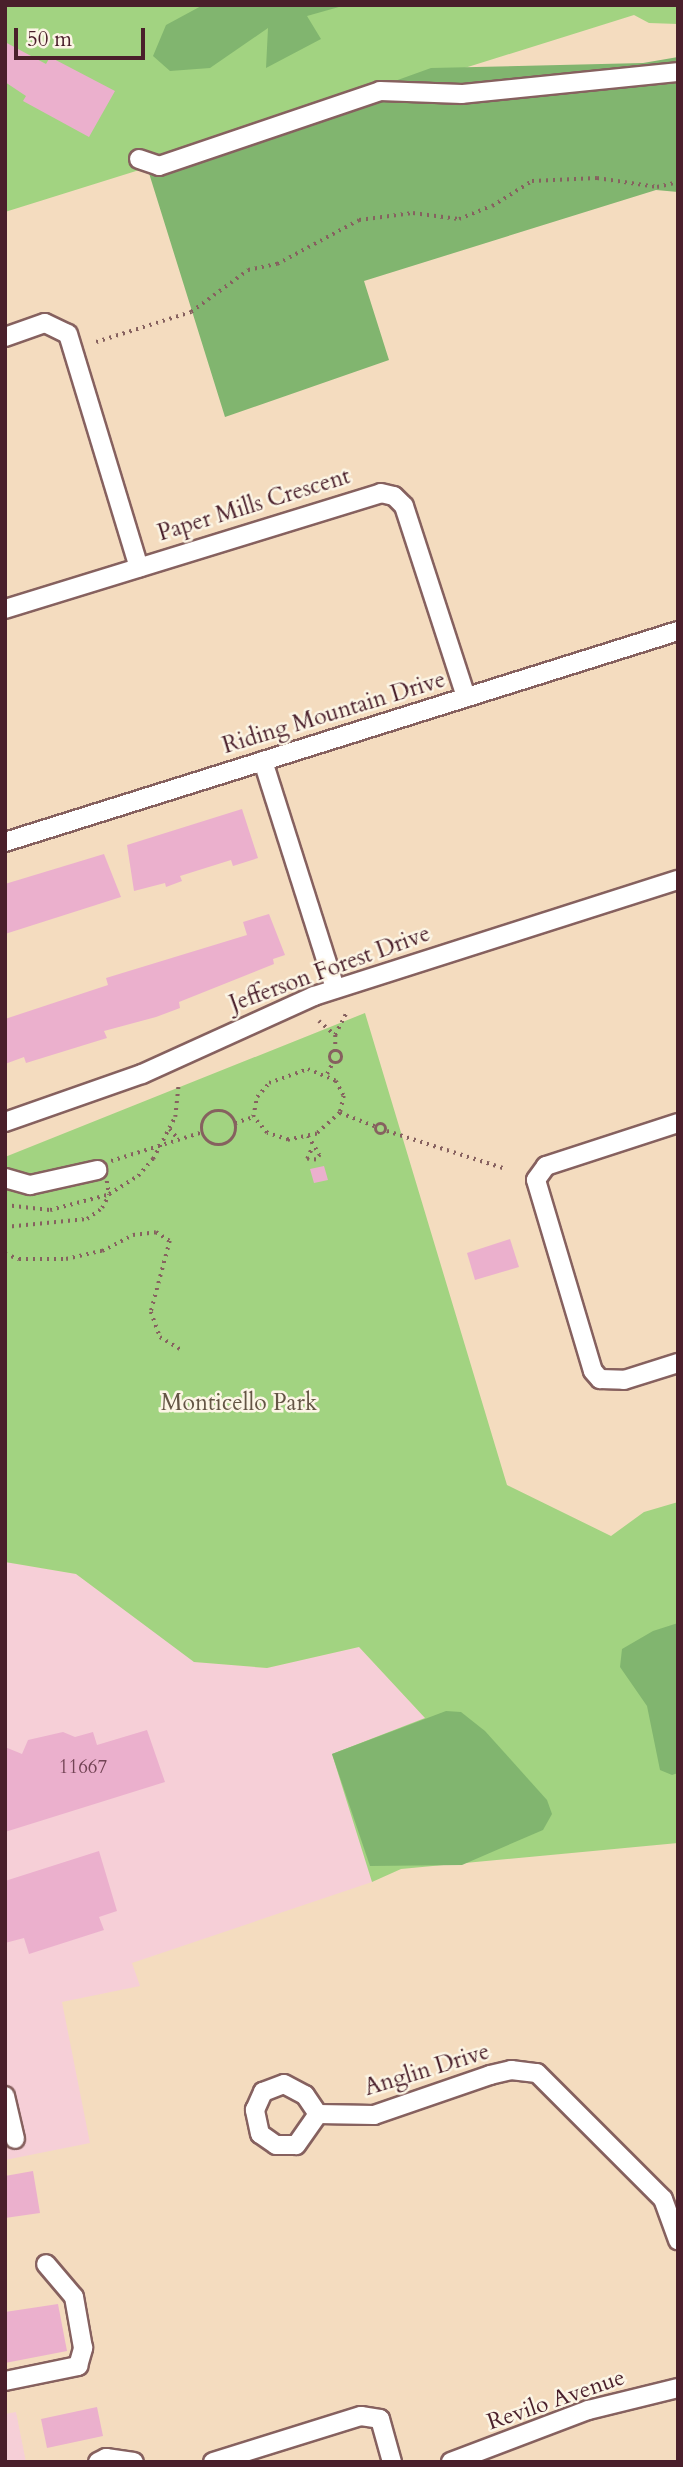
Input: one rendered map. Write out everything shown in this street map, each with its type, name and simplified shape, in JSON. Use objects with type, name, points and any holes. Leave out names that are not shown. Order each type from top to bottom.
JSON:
[{"type":"street","points":[[139,159],[159,166],[380,91],[462,94],[678,72]]},
{"type":"street","points":[[5,337],[45,323],[68,334],[139,567]]},
{"type":"street","name":"Paper Mills Crescent","points":[[5,609],[364,495],[394,496],[410,520],[466,697]]},
{"type":"street","name":"Riding Mountain Drive","points":[[5,842],[678,631]]},
{"type":"street","points":[[263,761],[335,988]]},
{"type":"street","name":"Jefferson Forest Drive","points":[[5,1122],[142,1074],[269,1013],[335,988],[678,880]]},
{"type":"street","points":[[678,1123],[545,1166],[537,1180],[593,1371],[600,1379],[624,1380],[678,1363]]},
{"type":"street","points":[[5,1178],[30,1185],[102,1169]]},
{"type":"street","name":"Anglin Drive","points":[[318,2114],[374,2115],[490,2075],[511,2070],[537,2073],[663,2199],[678,2240]]},
{"type":"street","points":[[5,2096],[15,2140]]},
{"type":"street","points":[[5,2382],[78,2366],[83,2348],[74,2297],[46,2264]]},
{"type":"street","name":"Revilo Avenue","points":[[452,2462],[588,2410],[678,2388]]},
{"type":"street","points":[[213,2462],[362,2416],[380,2419],[391,2462]]},
{"type":"street","points":[[98,2462],[106,2458],[134,2462]]},
{"type":"path","points":[[96,342],[191,312],[248,270],[277,264],[359,220],[413,213],[459,219],[492,206],[532,181],[597,178],[657,187],[678,181]]},
{"type":"path","points":[[327,1074],[333,1062],[342,1058],[335,1051],[335,1035],[347,1011]]},
{"type":"path","points":[[319,1021],[335,1035]]},
{"type":"path","points":[[333,1062],[330,1056],[335,1051]]},
{"type":"path","points":[[308,1069],[327,1074],[344,1096],[340,1113],[317,1134],[309,1136],[288,1140],[267,1133],[253,1117],[257,1097],[268,1083],[308,1069]]},
{"type":"path","points":[[5,1205],[60,1209],[109,1194],[138,1176],[170,1129],[178,1087]]},
{"type":"path","points":[[216,1111],[228,1114],[235,1123],[234,1136],[224,1144],[210,1142],[203,1132],[205,1118],[216,1111]]},
{"type":"path","points":[[340,1113],[376,1127],[384,1124],[387,1131]]},
{"type":"path","points":[[235,1123],[253,1117]]},
{"type":"path","points":[[376,1127],[379,1135],[387,1131],[506,1169]]},
{"type":"path","points":[[170,1129],[178,1139]]},
{"type":"path","points":[[5,1227],[87,1219],[102,1208],[109,1194],[102,1169],[162,1144],[203,1132]]},
{"type":"path","points":[[309,1136],[312,1147],[307,1159],[317,1163],[318,1151],[312,1147]]},
{"type":"path","points":[[5,1254],[19,1259],[66,1259],[102,1251],[133,1235],[156,1232],[170,1241],[151,1312],[160,1337],[182,1350]]},
{"type":"shaded area","points":[[5,1562],[76,1574],[195,1662],[267,1668],[359,1647],[425,1718],[370,1866],[372,1882],[132,1963],[140,1986],[62,2002],[90,2143],[5,2160]]},
{"type":"shaded area","points":[[16,2412],[26,2462],[5,2462],[5,2414]]},
{"type":"green space","points":[[5,5],[678,5],[678,24],[649,23],[634,15],[5,212]]},
{"type":"green space","points":[[203,5],[346,5],[307,16],[321,39],[266,68],[268,28],[210,68],[170,71],[153,56],[166,25]]},
{"type":"green space","points":[[678,57],[678,192],[656,190],[364,281],[389,360],[225,417],[148,170],[431,68],[643,63]]},
{"type":"green space","name":"Monticello Park","points":[[365,1013],[507,1485],[611,1536],[644,1512],[678,1502],[678,1843],[401,1869],[372,1882],[332,1754],[425,1718],[359,1647],[267,1668],[194,1662],[76,1574],[5,1562],[5,1157]]},
{"type":"green space","points":[[678,1623],[678,1773],[672,1775],[660,1770],[647,1706],[620,1667],[622,1649],[653,1631]]},
{"type":"green space","points":[[446,1711],[461,1712],[485,1731],[547,1800],[552,1814],[543,1830],[462,1865],[370,1866],[332,1754]]},
{"type":"building","points":[[5,42],[46,64],[50,57],[115,91],[89,137],[23,101],[26,96],[5,82]]},
{"type":"building","points":[[242,809],[258,858],[233,866],[231,860],[180,876],[182,881],[166,887],[165,883],[134,891],[127,845]]},
{"type":"building","points":[[104,854],[121,897],[5,934],[5,884]]},
{"type":"building","points":[[269,914],[285,955],[273,959],[274,964],[179,1002],[180,1008],[104,1031],[107,1038],[26,1063],[24,1057],[5,1064],[5,1019],[108,985],[106,978],[247,935],[243,922]]},
{"type":"building","points":[[324,1166],[328,1180],[314,1183],[310,1169]]},
{"type":"building","points":[[510,1239],[519,1267],[475,1280],[467,1253]]},
{"type":"building","points":[[147,1730],[165,1782],[5,1832],[5,1747],[22,1754],[28,1740],[63,1732],[75,1737],[93,1732],[97,1745]]},
{"type":"building","points":[[99,1851],[117,1911],[99,1917],[104,1930],[29,1954],[24,1938],[5,1943],[5,1881]]},
{"type":"building","points":[[33,2171],[40,2213],[5,2218],[5,2176]]},
{"type":"building","points":[[58,2304],[67,2351],[5,2363],[5,2312]]},
{"type":"building","points":[[97,2407],[103,2436],[47,2448],[41,2419]]}]
